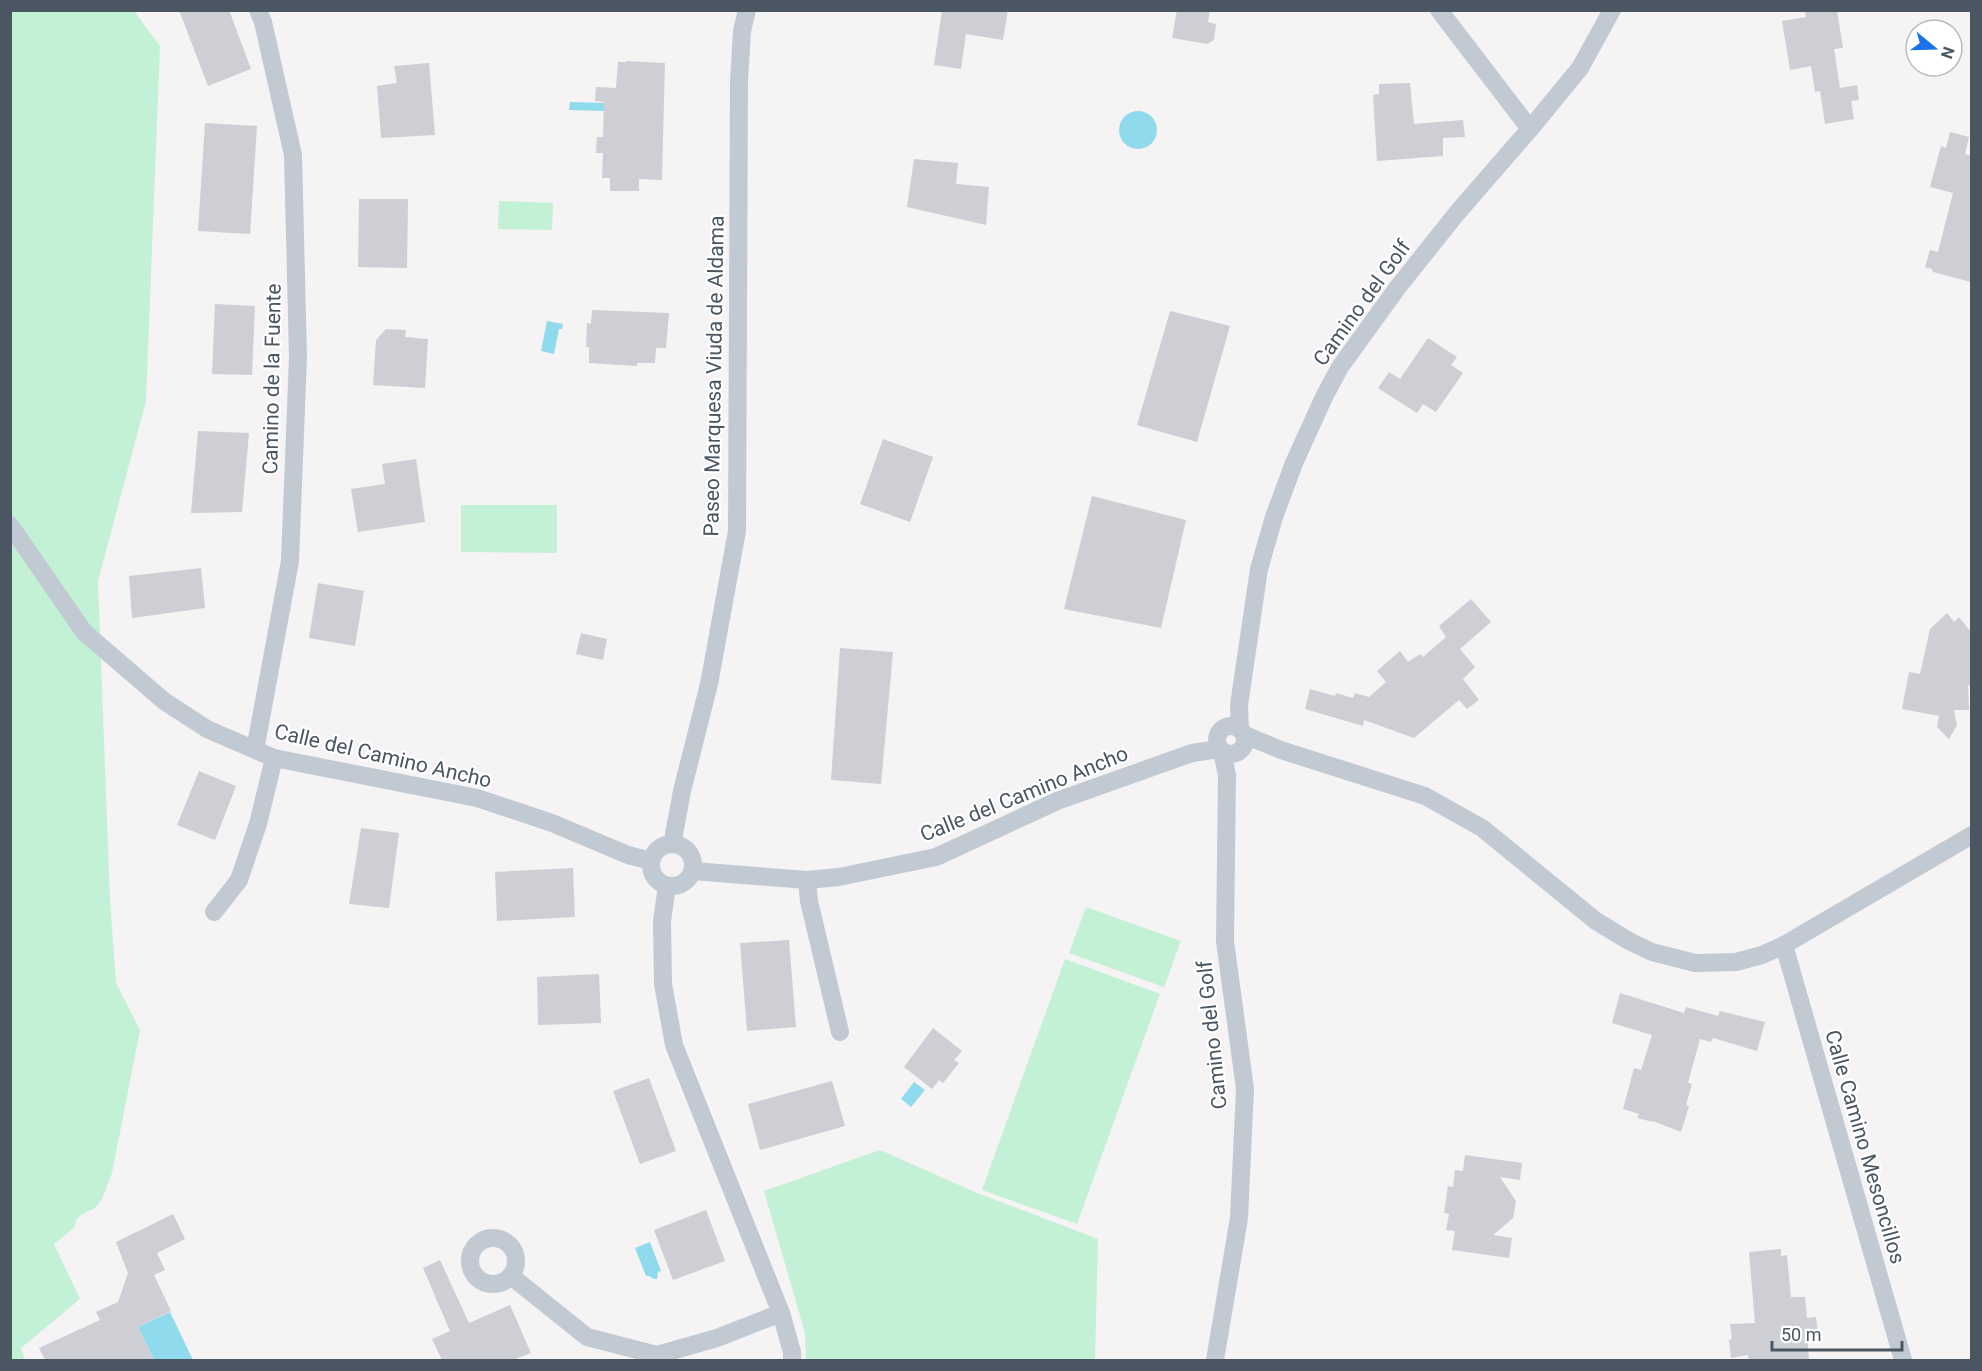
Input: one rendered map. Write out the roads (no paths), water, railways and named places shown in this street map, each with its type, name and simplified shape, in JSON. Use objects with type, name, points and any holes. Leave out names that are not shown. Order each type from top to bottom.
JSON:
[{"type":"street","name":"Camino de la Fuente","points":[[255,750],[290,561],[297,357],[293,155],[258,10]]},
{"type":"street","name":"Paseo Marquesa Viuda de Aldama","points":[[674,844],[682,791],[709,684],[737,531],[739,81],[742,31],[747,10]]},
{"type":"street","points":[[1439,10],[1530,129]]},
{"type":"street","name":"Camino del Golf","points":[[1215,1360],[1239,1218],[1245,1089],[1225,941],[1227,775],[1259,569],[1274,517],[1293,463],[1340,367],[1398,287],[1457,213],[1580,68],[1612,10]]},
{"type":"street","name":"Calle del Camino Ancho","points":[[10,525],[84,632],[164,701],[207,729],[274,758],[477,798],[552,824],[628,855],[651,861]]},
{"type":"street","name":"Calle del Camino Ancho","points":[[693,871],[807,880],[839,877],[936,858],[1057,801],[1232,741]]},
{"type":"street","points":[[1232,741],[1281,750],[1425,796],[1482,828],[1596,921],[1652,952],[1695,963],[1736,962],[1762,955],[1784,945],[1971,836]]},
{"type":"street","points":[[214,912],[238,880],[258,824],[274,758]]},
{"type":"street","points":[[674,844],[681,846],[692,856],[693,871],[683,884],[667,886],[661,884],[652,874],[651,861],[659,848],[674,844]]},
{"type":"street","points":[[807,880],[809,901],[840,1032]]},
{"type":"street","points":[[667,886],[662,921],[663,984],[674,1045],[782,1313],[792,1360]]},
{"type":"street","name":"Calle Camino Mesoncillos","points":[[1784,945],[1903,1360]]},
{"type":"street","points":[[511,1276],[587,1337],[657,1358],[782,1313]]},
{"type":"water","points":[[570,102],[604,103],[604,111],[569,110]]},
{"type":"water","points":[[1138,111],[1152,116],[1157,130],[1152,144],[1138,149],[1124,144],[1119,130],[1124,116]]},
{"type":"water","points":[[547,321],[563,324],[562,329],[559,329],[554,354],[541,351]]},
{"type":"water","points":[[914,1082],[925,1090],[911,1107],[901,1099]]},
{"type":"water","points":[[650,1242],[661,1271],[658,1272],[657,1279],[646,1276],[635,1248]]},
{"type":"water","points":[[170,1312],[193,1360],[154,1360],[138,1327]]}]
